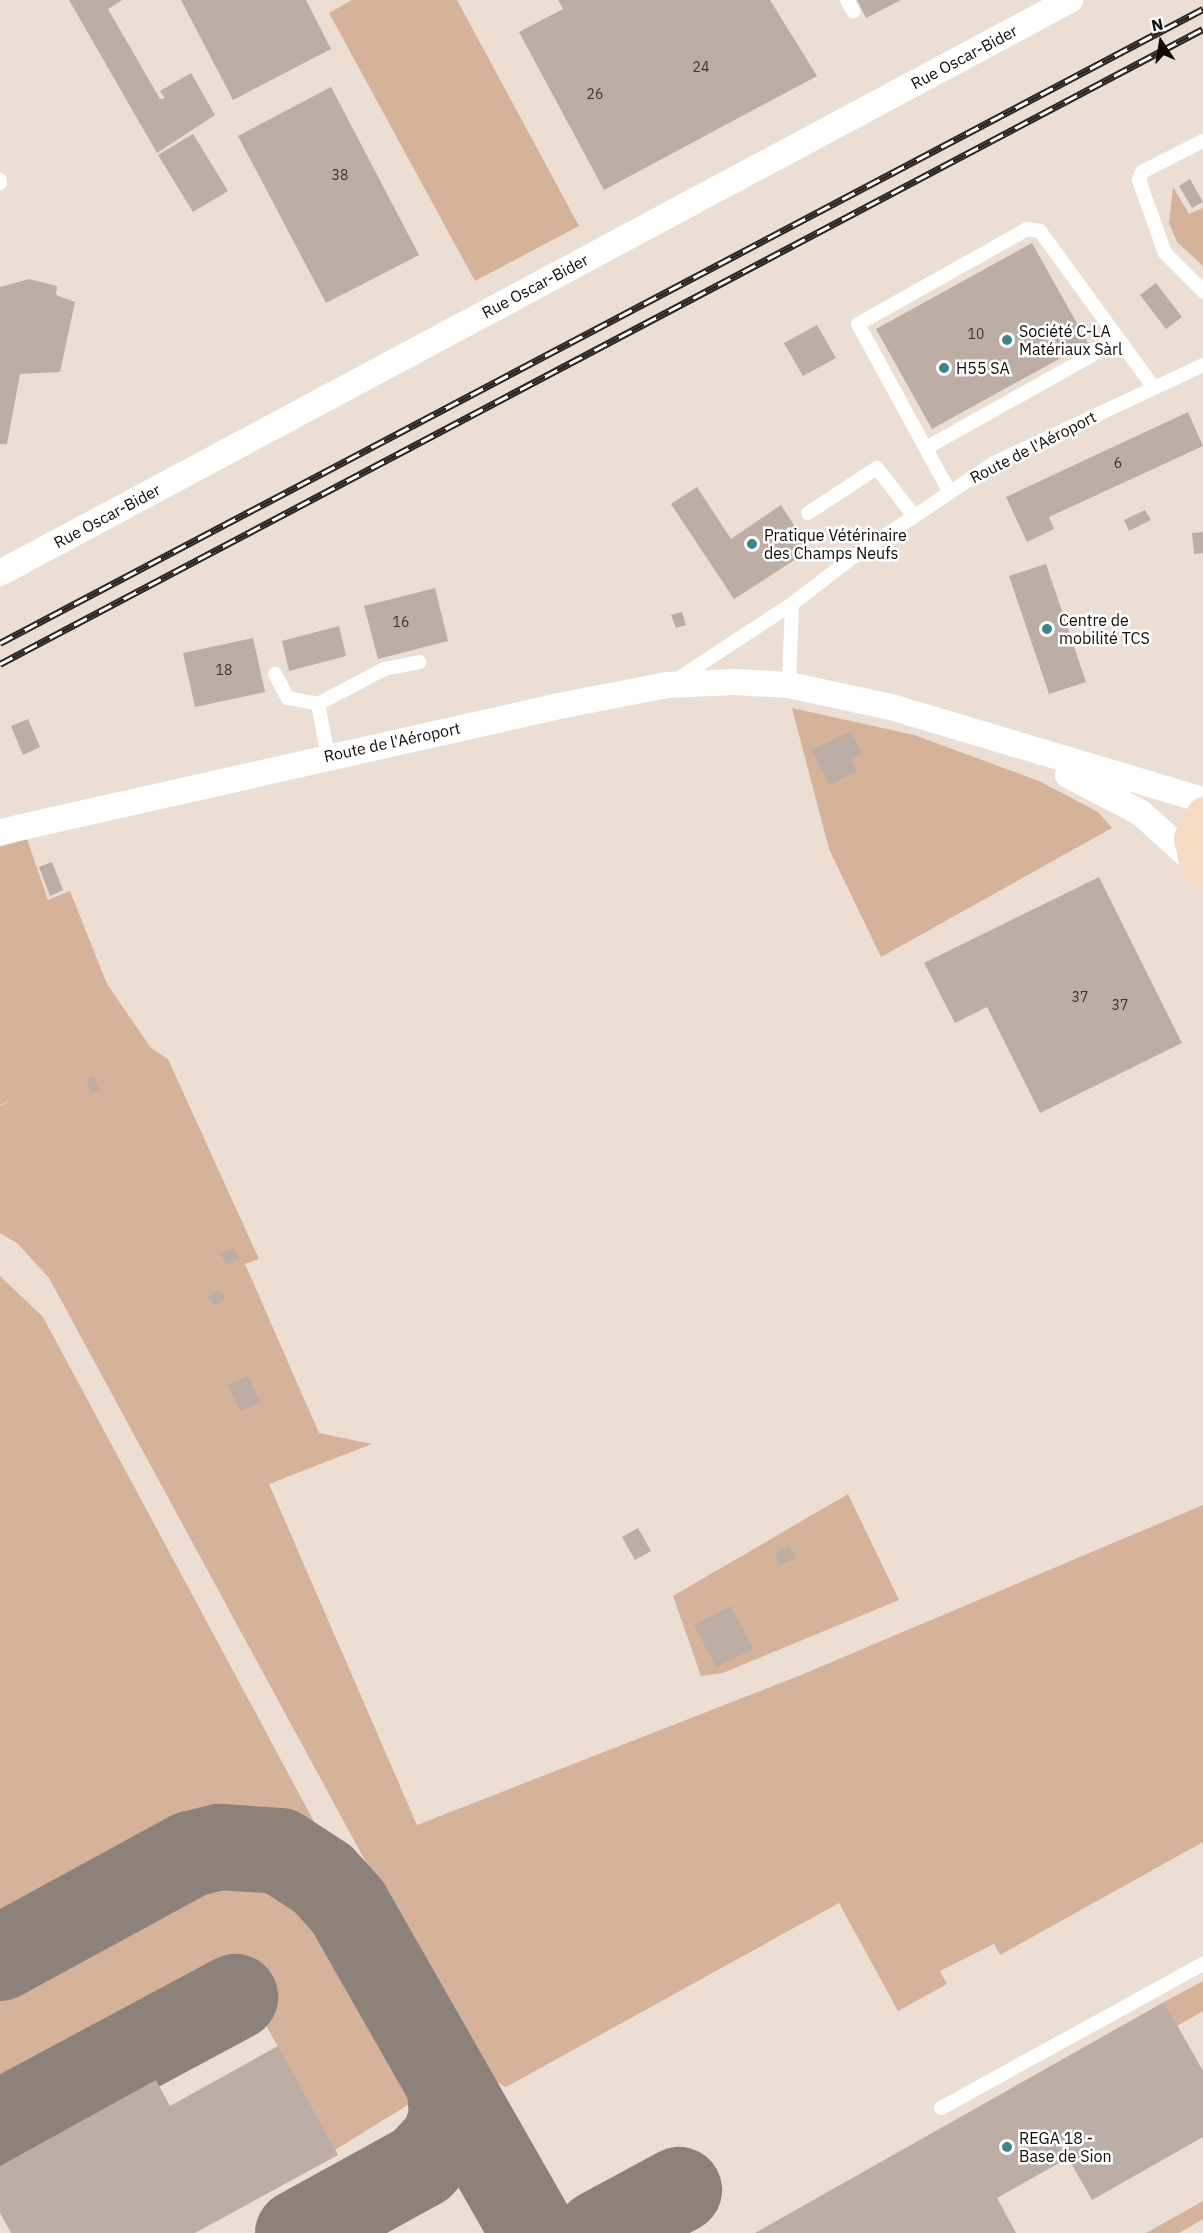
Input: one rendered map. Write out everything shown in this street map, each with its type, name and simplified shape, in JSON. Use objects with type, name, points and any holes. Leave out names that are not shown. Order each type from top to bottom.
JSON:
[{"type":"street","name":"Rue Oscar-Bider","points":[[0,573],[1071,0]]},
{"type":"street","name":"Route de l'Aéroport","points":[[0,832],[328,756],[667,685],[789,686],[891,707],[1012,746],[1203,800]]},
{"type":"street","name":"Route de l'Aéroport","points":[[1012,746],[1141,813],[1200,870]]},
{"type":"street","points":[[1200,870],[1190,838],[1203,813]]},
{"type":"lane","points":[[1203,141],[1142,172],[1139,180],[1165,253],[1203,291]]},
{"type":"lane","points":[[949,491],[860,330],[861,318],[1034,227],[1154,388]]},
{"type":"lane","points":[[926,448],[1119,340]]},
{"type":"lane","name":"Route de l'Aéroport","points":[[667,685],[792,604],[949,491],[994,463],[1203,365]]},
{"type":"lane","points":[[808,513],[877,468],[914,516]]},
{"type":"lane","points":[[789,686],[792,604]]},
{"type":"lane","points":[[274,674],[288,698],[318,704],[384,669],[419,662]]},
{"type":"lane","points":[[318,704],[328,756]]},
{"type":"lane","points":[[941,2108],[1203,1964]]},
{"type":"shaded area","points":[[352,0],[457,0],[579,226],[475,281],[329,13]]},
{"type":"shaded area","points":[[1173,187],[1189,214],[1203,208],[1203,266],[1177,242],[1169,223]]},
{"type":"shaded area","points":[[792,708],[914,735],[1039,781],[1098,812],[1112,828],[881,957],[829,849]]},
{"type":"shaded area","points":[[27,839],[48,900],[70,891],[107,984],[151,1048],[168,1059],[259,1259],[245,1264],[319,1433],[372,1444],[269,1484],[417,1825],[801,1675],[1203,1505],[1203,1842],[1000,1955],[994,1944],[940,1971],[947,1984],[898,2011],[839,1903],[506,2087],[490,2078],[369,1868],[49,1278],[17,1243],[0,1233],[0,1106],[12,1100],[0,1105],[0,847]]},
{"type":"shaded area","points":[[0,1276],[43,1317],[318,1829],[267,1811],[232,1809],[208,1816],[0,1931]]},
{"type":"shaded area","points":[[848,1494],[899,1600],[723,1673],[701,1676],[673,1596]]},
{"type":"shaded area","points":[[228,1879],[273,1886],[311,1913],[414,2101],[335,2150],[237,1973],[0,2099],[0,1984],[183,1885]]},
{"type":"shaded area","points":[[1203,1981],[1203,2011],[1177,2026],[1164,2002]]},
{"type":"shaded area","points":[[1203,2201],[1203,2219],[1179,2233],[1146,2233]]},
{"type":"building","points":[[69,0],[122,0],[108,9],[160,99],[165,98],[160,91],[191,73],[215,115],[157,153]]},
{"type":"building","points":[[181,0],[306,0],[331,49],[233,100]]},
{"type":"building","points":[[558,0],[770,0],[817,76],[604,190],[519,32],[563,9]]},
{"type":"building","points":[[857,0],[901,0],[866,18]]},
{"type":"building","points":[[331,87],[419,255],[326,303],[238,136]]},
{"type":"building","points":[[193,134],[228,191],[193,212],[158,155]]},
{"type":"building","points":[[1190,179],[1203,202],[1192,208],[1179,186]]},
{"type":"building","points":[[1032,243],[1088,343],[932,429],[876,329]]},
{"type":"building","points":[[29,279],[57,286],[56,295],[75,302],[60,372],[20,374],[7,444],[0,444],[0,287]]},
{"type":"building","points":[[1156,283],[1182,317],[1166,329],[1140,295]]},
{"type":"building","points":[[817,325],[836,358],[803,376],[784,343]]},
{"type":"building","points":[[1188,412],[1203,446],[1049,517],[1054,529],[1027,542],[1006,497]]},
{"type":"building","name":"Pratique Vétérinaire des Champs Neufs","points":[[697,487],[731,539],[781,505],[810,550],[734,599],[671,504]]},
{"type":"building","points":[[1145,510],[1151,520],[1129,531],[1124,520]]},
{"type":"building","points":[[1203,532],[1203,553],[1194,554],[1192,533]]},
{"type":"building","name":"Centre de mobilité TCS","points":[[1046,564],[1086,682],[1049,694],[1009,576]]},
{"type":"building","points":[[435,588],[448,641],[378,659],[364,606]]},
{"type":"building","points":[[682,612],[686,625],[676,628],[671,615]]},
{"type":"building","points":[[339,626],[346,656],[289,671],[282,641]]},
{"type":"building","points":[[253,638],[265,692],[195,707],[183,653]]},
{"type":"building","points":[[28,719],[40,747],[23,755],[11,726]]},
{"type":"building","points":[[851,731],[862,754],[851,760],[857,771],[829,785],[812,750]]},
{"type":"building","points":[[52,862],[63,890],[50,896],[39,867]]},
{"type":"building","points":[[1099,877],[1182,1043],[1040,1113],[987,1007],[955,1023],[924,963]]},
{"type":"building","points":[[94,1076],[99,1090],[91,1093],[86,1079]]},
{"type":"building","points":[[234,1248],[239,1259],[226,1265],[221,1254]]},
{"type":"building","points":[[218,1289],[226,1297],[216,1306],[208,1297]]},
{"type":"building","points":[[248,1376],[260,1402],[240,1411],[228,1385]]},
{"type":"building","points":[[638,1528],[651,1551],[635,1560],[622,1537]]},
{"type":"building","points":[[790,1546],[796,1558],[780,1566],[775,1554]]},
{"type":"building","points":[[731,1606],[753,1649],[716,1667],[694,1625]]},
{"type":"building","points":[[1164,2002],[1203,2071],[1203,2137],[1092,2200],[1068,2158],[997,2198],[1016,2233],[755,2233]]},
{"type":"building","points":[[278,2046],[338,2155],[195,2233],[11,2233],[0,2213],[0,2166],[156,2080],[170,2106]]},
{"type":"taxiway","points":[[0,1958],[191,1854],[220,1847],[280,1851],[323,1879],[348,1907],[534,2233]]},
{"type":"taxiway","points":[[0,2123],[235,1997]]},
{"type":"taxiway","points":[[298,2233],[421,2165],[444,2140],[452,2117],[450,2090]]},
{"type":"taxiway","points":[[599,2233],[679,2190]]},
{"type":"railway","points":[[0,643],[1203,9]]},
{"type":"railway","points":[[0,664],[1203,29]]},
{"type":"place","name":"Société C-LA Matériaux Sàrl","points":[[1007,340]]},
{"type":"place","name":"H55 SA","points":[[944,368]]},
{"type":"place","name":"Pratique Vétérinaire des Champs Neufs","points":[[752,544]]},
{"type":"place","name":"Centre de mobilité TCS","points":[[1047,629]]},
{"type":"place","name":"REGA 18 - Base de Sion","points":[[1007,2147]]}]
